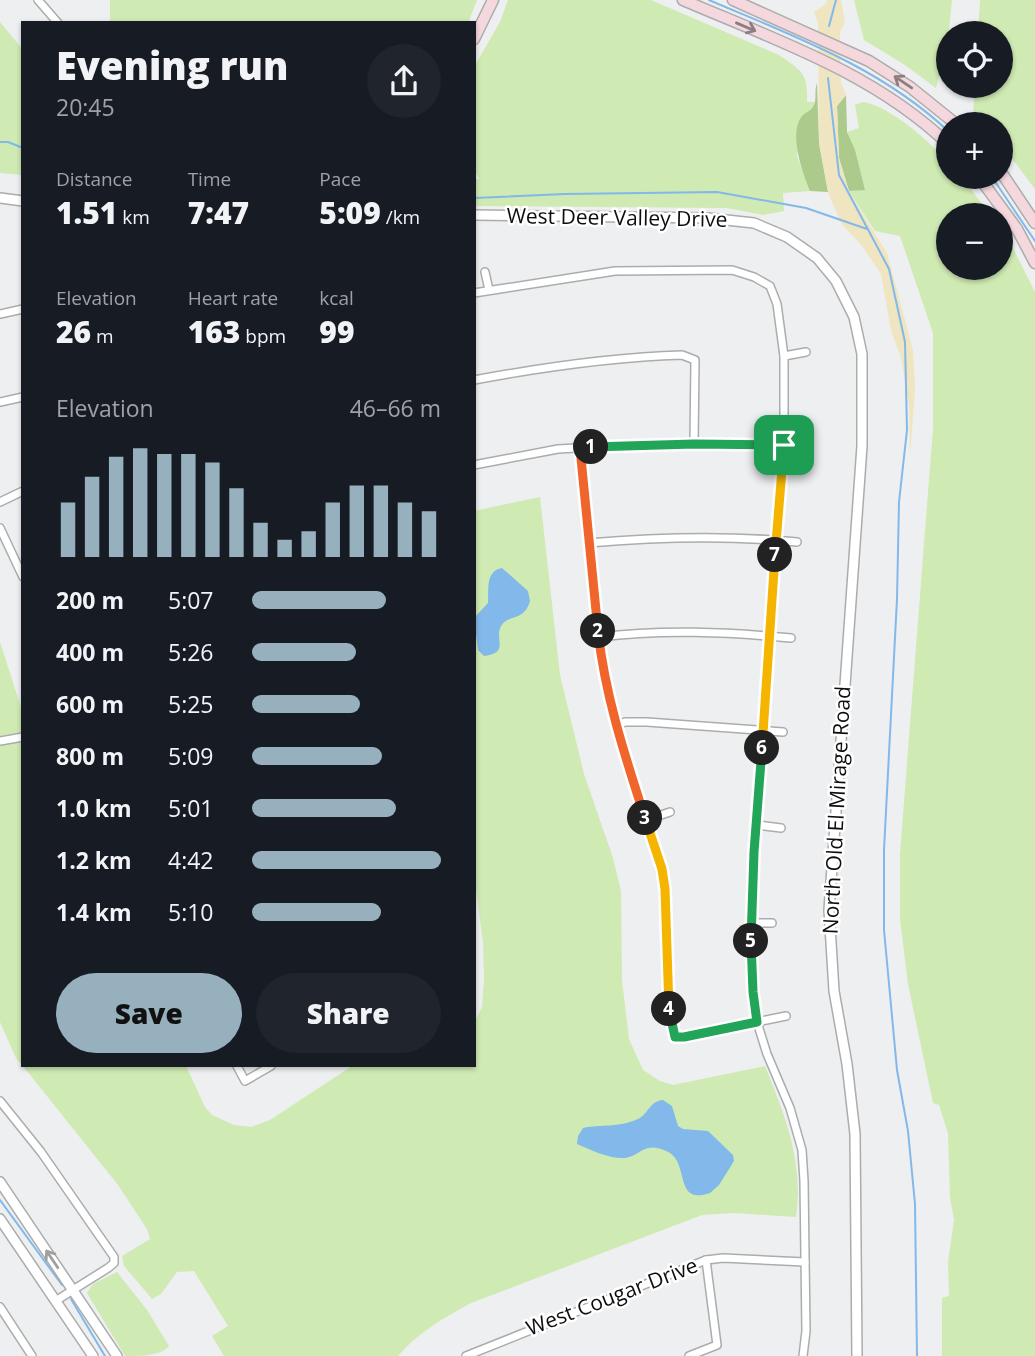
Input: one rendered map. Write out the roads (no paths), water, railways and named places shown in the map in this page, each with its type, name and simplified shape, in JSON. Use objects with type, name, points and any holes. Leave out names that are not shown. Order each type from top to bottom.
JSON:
[{"type":"main road","points":[[476,36],[493,0]]},
{"type":"main road","points":[[683,0],[846,71],[899,103],[936,134]]},
{"type":"main road","points":[[733,0],[869,61],[910,87],[941,112]]},
{"type":"main road","points":[[988,189],[1017,229],[1035,263]]},
{"type":"main road","points":[[1012,189],[1035,223]]},
{"type":"street","points":[[37,0],[56,21]]},
{"type":"street","points":[[0,198],[21,201]]},
{"type":"street","name":"West Deer Valley Drive","points":[[476,215],[742,220],[787,237],[804,248],[829,271]]},
{"type":"street","points":[[476,293],[582,275],[642,270],[732,270],[770,286],[777,304],[784,356],[784,445],[751,923],[753,992],[757,1022],[767,1054],[790,1108],[802,1150],[806,1331],[803,1356]]},
{"type":"street","name":"North Old El Mirage Road","points":[[829,271],[855,317],[863,374],[861,458],[829,909],[834,990],[847,1064],[855,1147],[857,1356]]},
{"type":"street","points":[[485,272],[489,290]]},
{"type":"street","points":[[0,314],[21,309]]},
{"type":"street","points":[[784,356],[806,352]]},
{"type":"street","points":[[476,380],[540,367],[629,356],[682,355],[695,360],[694,444]]},
{"type":"street","points":[[0,402],[21,397]]},
{"type":"street","points":[[476,465],[545,451],[580,448],[694,444],[803,447]]},
{"type":"street","points":[[580,448],[599,637],[616,726],[662,869],[668,999],[675,1037],[786,1016]]},
{"type":"street","points":[[0,502],[21,492]]},
{"type":"street","points":[[0,528],[21,573]]},
{"type":"street","points":[[588,543],[662,537],[797,542]]},
{"type":"street","points":[[599,637],[683,632],[791,638]]},
{"type":"street","points":[[616,726],[625,722],[647,722],[783,732]]},
{"type":"street","points":[[0,741],[21,737]]},
{"type":"street","points":[[646,820],[670,812]]},
{"type":"street","points":[[757,825],[782,828]]},
{"type":"street","points":[[751,923],[772,923]]},
{"type":"street","points":[[238,1067],[245,1081],[269,1067]]},
{"type":"street","points":[[0,1101],[57,1173],[114,1257],[114,1263],[108,1268],[57,1300]]},
{"type":"street","points":[[0,1182],[117,1356]]},
{"type":"street","points":[[0,1219],[93,1356]]},
{"type":"street","name":"West Cougar Drive","points":[[466,1356],[706,1260],[723,1258],[804,1262]]},
{"type":"street","points":[[689,1356],[717,1345],[706,1260]]},
{"type":"street","points":[[0,1307],[32,1356]]},
{"type":"water","points":[[502,568],[528,591],[530,601],[524,612],[501,626],[497,652],[484,656],[478,650],[476,616],[488,603],[490,577]]},
{"type":"water","points":[[663,1100],[672,1106],[678,1126],[683,1129],[708,1131],[733,1155],[734,1161],[719,1185],[710,1193],[691,1193],[686,1188],[674,1156],[658,1148],[647,1148],[630,1157],[619,1158],[600,1154],[577,1144],[583,1128],[631,1122],[642,1117],[655,1103]]},
{"type":"waterway","points":[[709,0],[804,40],[865,71],[922,108],[936,120]]},
{"type":"waterway","points":[[829,26],[836,0]]},
{"type":"waterway","points":[[828,78],[839,175],[889,269],[905,342],[907,430],[899,502],[897,599],[884,850],[884,930],[897,1070],[908,1131],[915,1204],[917,1356]]},
{"type":"waterway","points":[[0,142],[21,147]]},
{"type":"waterway","points":[[1000,189],[1035,241]]},
{"type":"waterway","points":[[476,198],[717,192],[806,208],[867,229]]},
{"type":"waterway","points":[[0,1200],[62,1285]]},
{"type":"waterway","points":[[71,1299],[105,1356]]}]
